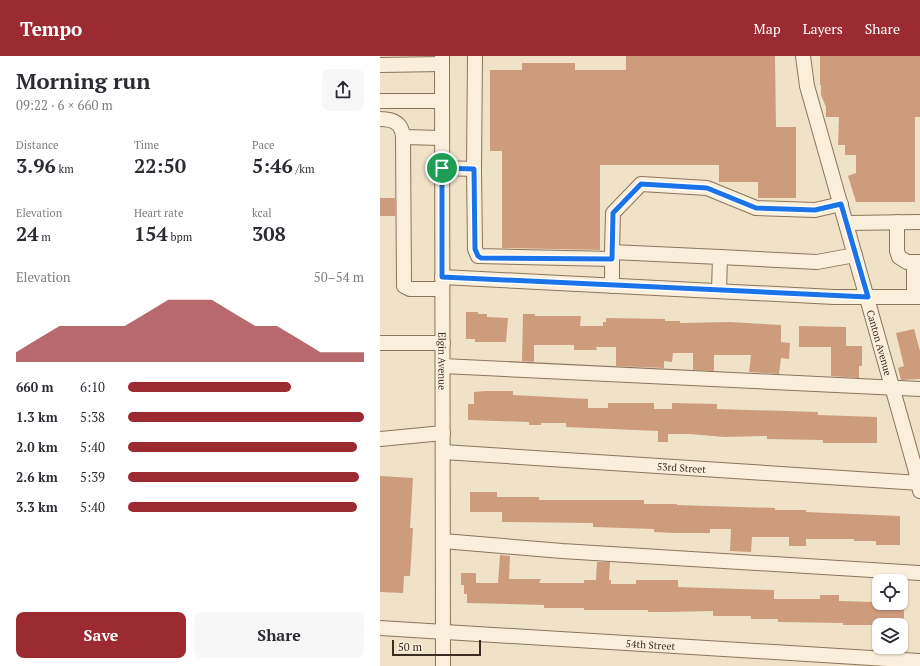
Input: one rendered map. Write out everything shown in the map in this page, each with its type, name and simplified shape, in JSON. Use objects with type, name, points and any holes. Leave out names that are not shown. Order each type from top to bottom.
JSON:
[{"type":"street","points":[[475,56],[475,249],[478,256],[612,255],[720,257],[817,262],[856,255]]},
{"type":"street","name":"Canton Avenue","points":[[803,56],[807,86],[894,389],[920,486]]},
{"type":"street","points":[[380,65],[442,60]]},
{"type":"street","name":"Elgin Avenue","points":[[442,60],[443,666]]},
{"type":"street","points":[[380,101],[442,101]]},
{"type":"street","points":[[380,119],[394,121],[399,124],[403,131],[404,286],[410,289],[442,283],[612,286],[868,297],[917,297],[917,262],[903,261],[899,257],[897,251],[897,222]]},
{"type":"street","points":[[403,137],[442,138]]},
{"type":"street","points":[[442,168],[474,169]]},
{"type":"street","points":[[612,286],[613,213],[641,184],[707,188],[756,208],[815,210],[841,204]]},
{"type":"street","points":[[846,223],[920,222]]},
{"type":"street","points":[[719,291],[720,257]]},
{"type":"street","points":[[380,343],[442,343]]},
{"type":"street","points":[[442,366],[894,389],[920,389]]},
{"type":"street","points":[[380,439],[442,433]]},
{"type":"street","name":"53rd Street","points":[[442,452],[920,486]]},
{"type":"street","points":[[442,541],[562,551],[920,573]]},
{"type":"street","name":"54th Street","points":[[380,628],[920,661]]},
{"type":"building","points":[[626,56],[775,56],[776,127],[796,127],[796,198],[758,198],[758,182],[719,182],[719,165],[600,165],[600,250],[502,248],[502,151],[490,151],[490,70],[522,70],[522,63],[575,63],[575,70],[626,70]]},
{"type":"building","points":[[820,56],[920,56],[920,117],[915,117],[915,202],[856,202],[848,176],[856,173],[856,155],[845,155],[845,145],[838,145],[839,117],[826,117],[826,107],[821,95],[820,85]]},
{"type":"building","points":[[380,198],[395,198],[395,216],[380,216]]},
{"type":"building","points":[[466,312],[487,314],[487,317],[508,318],[506,342],[475,342],[475,339],[466,339]]},
{"type":"building","points":[[523,314],[535,314],[535,316],[581,316],[580,326],[603,326],[603,322],[606,322],[606,318],[665,319],[665,321],[680,321],[680,323],[730,322],[781,325],[781,342],[790,343],[789,359],[781,358],[779,374],[749,372],[751,355],[714,355],[714,371],[693,370],[693,353],[673,353],[672,362],[664,361],[664,368],[616,366],[616,347],[596,347],[597,350],[574,350],[574,345],[534,345],[534,362],[522,361]]},
{"type":"building","points":[[799,326],[846,327],[846,346],[862,346],[862,366],[859,366],[859,378],[831,376],[831,347],[799,347]]},
{"type":"building","points":[[914,329],[920,351],[920,379],[901,380],[898,368],[904,366],[896,333]]},
{"type":"building","points":[[513,391],[513,395],[588,399],[588,408],[608,408],[608,403],[654,403],[654,409],[672,409],[672,403],[717,404],[717,409],[818,412],[818,415],[877,417],[877,443],[823,443],[823,440],[767,439],[767,436],[724,437],[690,434],[668,434],[668,442],[658,442],[658,431],[566,427],[566,423],[541,423],[541,425],[529,425],[529,422],[468,420],[468,404],[474,404],[474,392]]},
{"type":"building","points":[[380,476],[413,478],[410,528],[413,528],[410,576],[404,576],[403,593],[380,592]]},
{"type":"building","points":[[470,492],[497,492],[497,497],[539,497],[539,500],[644,500],[644,504],[775,508],[775,510],[806,510],[806,512],[900,516],[900,545],[876,545],[876,541],[854,541],[854,539],[806,539],[806,546],[789,546],[789,537],[752,537],[751,552],[730,551],[731,529],[710,529],[710,533],[673,533],[654,532],[654,529],[593,527],[593,523],[502,522],[502,512],[470,512]]},
{"type":"building","points":[[500,555],[510,556],[509,579],[541,579],[539,583],[584,583],[584,580],[596,580],[597,562],[610,562],[609,580],[611,580],[611,584],[636,584],[636,580],[678,580],[678,587],[774,590],[774,599],[820,599],[820,595],[839,595],[839,601],[872,602],[872,610],[904,610],[904,618],[872,618],[872,625],[843,625],[843,623],[778,622],[778,619],[751,619],[751,616],[713,616],[713,611],[648,612],[648,610],[584,610],[584,608],[544,608],[544,605],[467,603],[467,594],[464,594],[464,585],[461,585],[461,573],[476,573],[476,583],[498,583]]},
{"type":"route","points":[[442,168],[474,169],[475,249],[478,256],[481,258],[612,259],[613,213],[641,184],[707,188],[756,208],[815,210],[841,204],[868,297],[834,297],[442,277],[442,168]]}]
